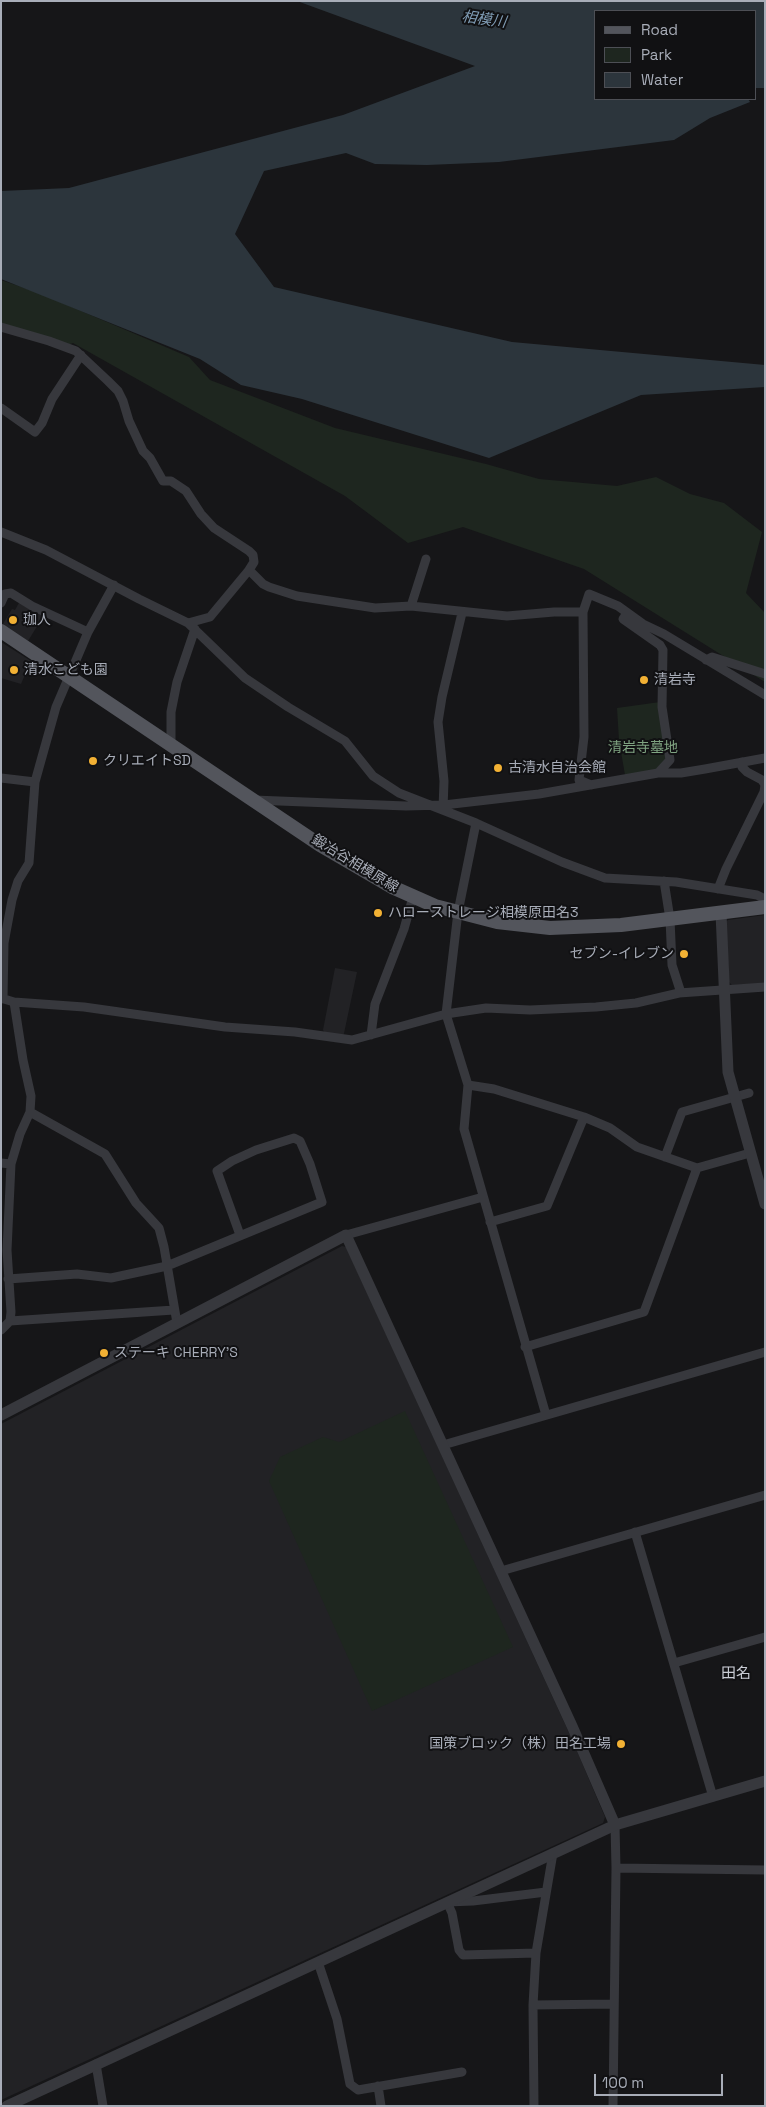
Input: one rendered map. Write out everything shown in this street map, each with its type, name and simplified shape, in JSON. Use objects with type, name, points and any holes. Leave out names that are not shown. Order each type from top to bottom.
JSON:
[{"type":"main road","name":"鍛冶谷相模原線","points":[[1,631],[253,800],[370,875],[413,897],[458,912],[508,924],[550,928],[621,926],[765,907]]},
{"type":"street","points":[[1,327],[50,340],[80,355],[118,391],[143,451],[150,458],[163,480],[171,481],[186,491],[201,514],[214,528],[253,555],[254,562],[250,570],[210,617],[192,626],[177,682],[172,712],[171,744]]},
{"type":"street","points":[[1,408],[35,432],[42,423],[52,399],[80,355]]},
{"type":"street","points":[[1,532],[46,550],[192,626],[245,678],[350,744],[364,766],[382,783],[428,805]]},
{"type":"street","points":[[411,606],[426,559]]},
{"type":"street","points":[[250,570],[263,584],[297,596],[375,608],[411,606],[462,613],[507,616],[583,612]]},
{"type":"street","points":[[114,585],[88,632],[56,707],[35,782],[28,863],[18,881],[2,943],[2,998],[14,1002],[84,1007],[226,1027],[295,1032],[352,1040],[446,1014],[491,1008],[530,1010],[596,1007],[636,1003],[681,993],[765,987]]},
{"type":"street","points":[[1,603],[5,594],[11,592],[32,606],[88,632]]},
{"type":"street","points":[[592,786],[579,780],[584,737],[583,612],[589,594],[618,606],[765,695]]},
{"type":"street","points":[[443,807],[444,781],[438,722],[462,613]]},
{"type":"street","points":[[627,613],[623,620],[660,644],[662,650],[662,707],[670,760],[658,773]]},
{"type":"street","points":[[706,660],[712,657],[765,674]]},
{"type":"street","points":[[253,800],[443,807],[592,786],[658,773],[681,773],[765,758]]},
{"type":"street","points":[[718,889],[764,792],[765,785],[762,780],[747,772],[742,767],[742,762]]},
{"type":"street","points":[[1,778],[35,782]]},
{"type":"street","points":[[443,807],[593,874],[618,879],[664,881],[757,895],[765,899]]},
{"type":"street","points":[[476,823],[458,912],[446,1014],[468,1085],[464,1129],[546,1415]]},
{"type":"street","points":[[664,881],[670,919],[672,965],[681,993]]},
{"type":"street","points":[[371,1035],[375,1004],[404,929],[413,897]]},
{"type":"street","points":[[721,913],[728,1072],[765,1204]]},
{"type":"street","points":[[1,1330],[10,1321],[11,1312],[6,1250],[11,1164],[20,1134],[30,1112],[31,1096],[14,1002]]},
{"type":"street","points":[[468,1085],[494,1089],[584,1118],[610,1128],[637,1147],[697,1168],[750,1153]]},
{"type":"street","points":[[664,1157],[682,1112],[749,1093]]},
{"type":"street","points":[[30,1112],[105,1154],[136,1203],[159,1228],[177,1323]]},
{"type":"street","points":[[490,1222],[547,1206],[584,1118]]},
{"type":"street","points":[[8,1279],[77,1274],[110,1278],[167,1266],[322,1202],[310,1164],[300,1141],[294,1138],[256,1150],[217,1170],[240,1235]]},
{"type":"street","points":[[1,1163],[11,1164]]},
{"type":"street","points":[[525,1347],[644,1312],[697,1168]]},
{"type":"street","points":[[1,1415],[346,1234],[483,1197]]},
{"type":"street","points":[[346,1234],[572,1726],[615,1825],[613,2106]]},
{"type":"street","points":[[10,1321],[174,1310]]},
{"type":"street","points":[[443,1445],[765,1352]]},
{"type":"street","points":[[501,1571],[765,1495]]},
{"type":"street","points":[[635,1532],[713,1796]]},
{"type":"street","points":[[674,1663],[765,1637]]},
{"type":"street","points":[[7,2106],[615,1825],[765,1782]]},
{"type":"street","points":[[534,2106],[533,2004],[536,1953],[553,1854]]},
{"type":"street","points":[[616,1868],[765,1870]]},
{"type":"street","points":[[447,1902],[473,1901],[546,1892]]},
{"type":"street","points":[[447,1902],[452,1913],[458,1950],[463,1955],[536,1953]]},
{"type":"street","points":[[318,1962],[337,2019],[350,2084],[358,2090],[462,2072]]},
{"type":"street","points":[[533,2004],[613,2004]]},
{"type":"street","points":[[96,2064],[103,2106]]},
{"type":"street","points":[[378,2086],[381,2106]]},
{"type":"shaded area","name":"珈人","points":[[20,601],[44,615],[28,641],[3,624],[12,609],[15,610]]},
{"type":"shaded area","name":"清水こども園","points":[[1,642],[31,661],[21,684],[1,678]]},
{"type":"shaded area","points":[[765,915],[765,984],[732,985],[729,982],[726,922],[728,920]]},
{"type":"shaded area","points":[[335,968],[357,972],[343,1038],[326,1035],[323,1030]]},
{"type":"shaded area","points":[[342,1246],[346,1247],[571,1737],[605,1817],[603,1823],[1,2100],[1,1424]]},
{"type":"green space","points":[[1,280],[39,293],[189,357],[210,380],[335,428],[486,464],[539,479],[617,486],[656,477],[690,494],[724,503],[762,532],[746,593],[765,613],[765,682],[584,569],[463,527],[408,543],[345,496],[73,343],[67,345],[1,323]]},
{"type":"green space","name":"清岩寺墓地","points":[[660,702],[667,757],[664,764],[653,771],[625,775],[619,740],[617,708]]},
{"type":"green space","points":[[405,1411],[513,1647],[372,1711],[269,1481],[280,1457],[323,1437],[339,1442]]},
{"type":"water","name":"相模川","points":[[297,1],[765,1],[765,88],[756,88],[756,10],[594,10],[594,100],[749,100],[750,102],[710,118],[674,140],[499,162],[427,165],[375,164],[346,153],[264,171],[235,234],[274,287],[512,342],[765,365],[765,387],[641,395],[489,458],[302,399],[241,385],[200,359],[1,279],[1,191],[69,188],[343,115],[475,66]]},
{"type":"place","name":"珈人","points":[[13,620]]},
{"type":"place","name":"清水こども園","points":[[14,670]]},
{"type":"place","name":"清岩寺","points":[[644,680]]},
{"type":"place","name":"クリエイトSD","points":[[93,761]]},
{"type":"place","name":"古清水自治会館","points":[[498,768]]},
{"type":"place","name":"ハローストレージ相模原田名3","points":[[378,913]]},
{"type":"place","name":"セブン-イレブン","points":[[684,954]]},
{"type":"place","name":"ステーキ CHERRY'S","points":[[104,1353]]},
{"type":"place","name":"国策ブロック（株）田名工場","points":[[621,1744]]},
{"type":"district","name":"田名","points":[[736,1674]]}]
